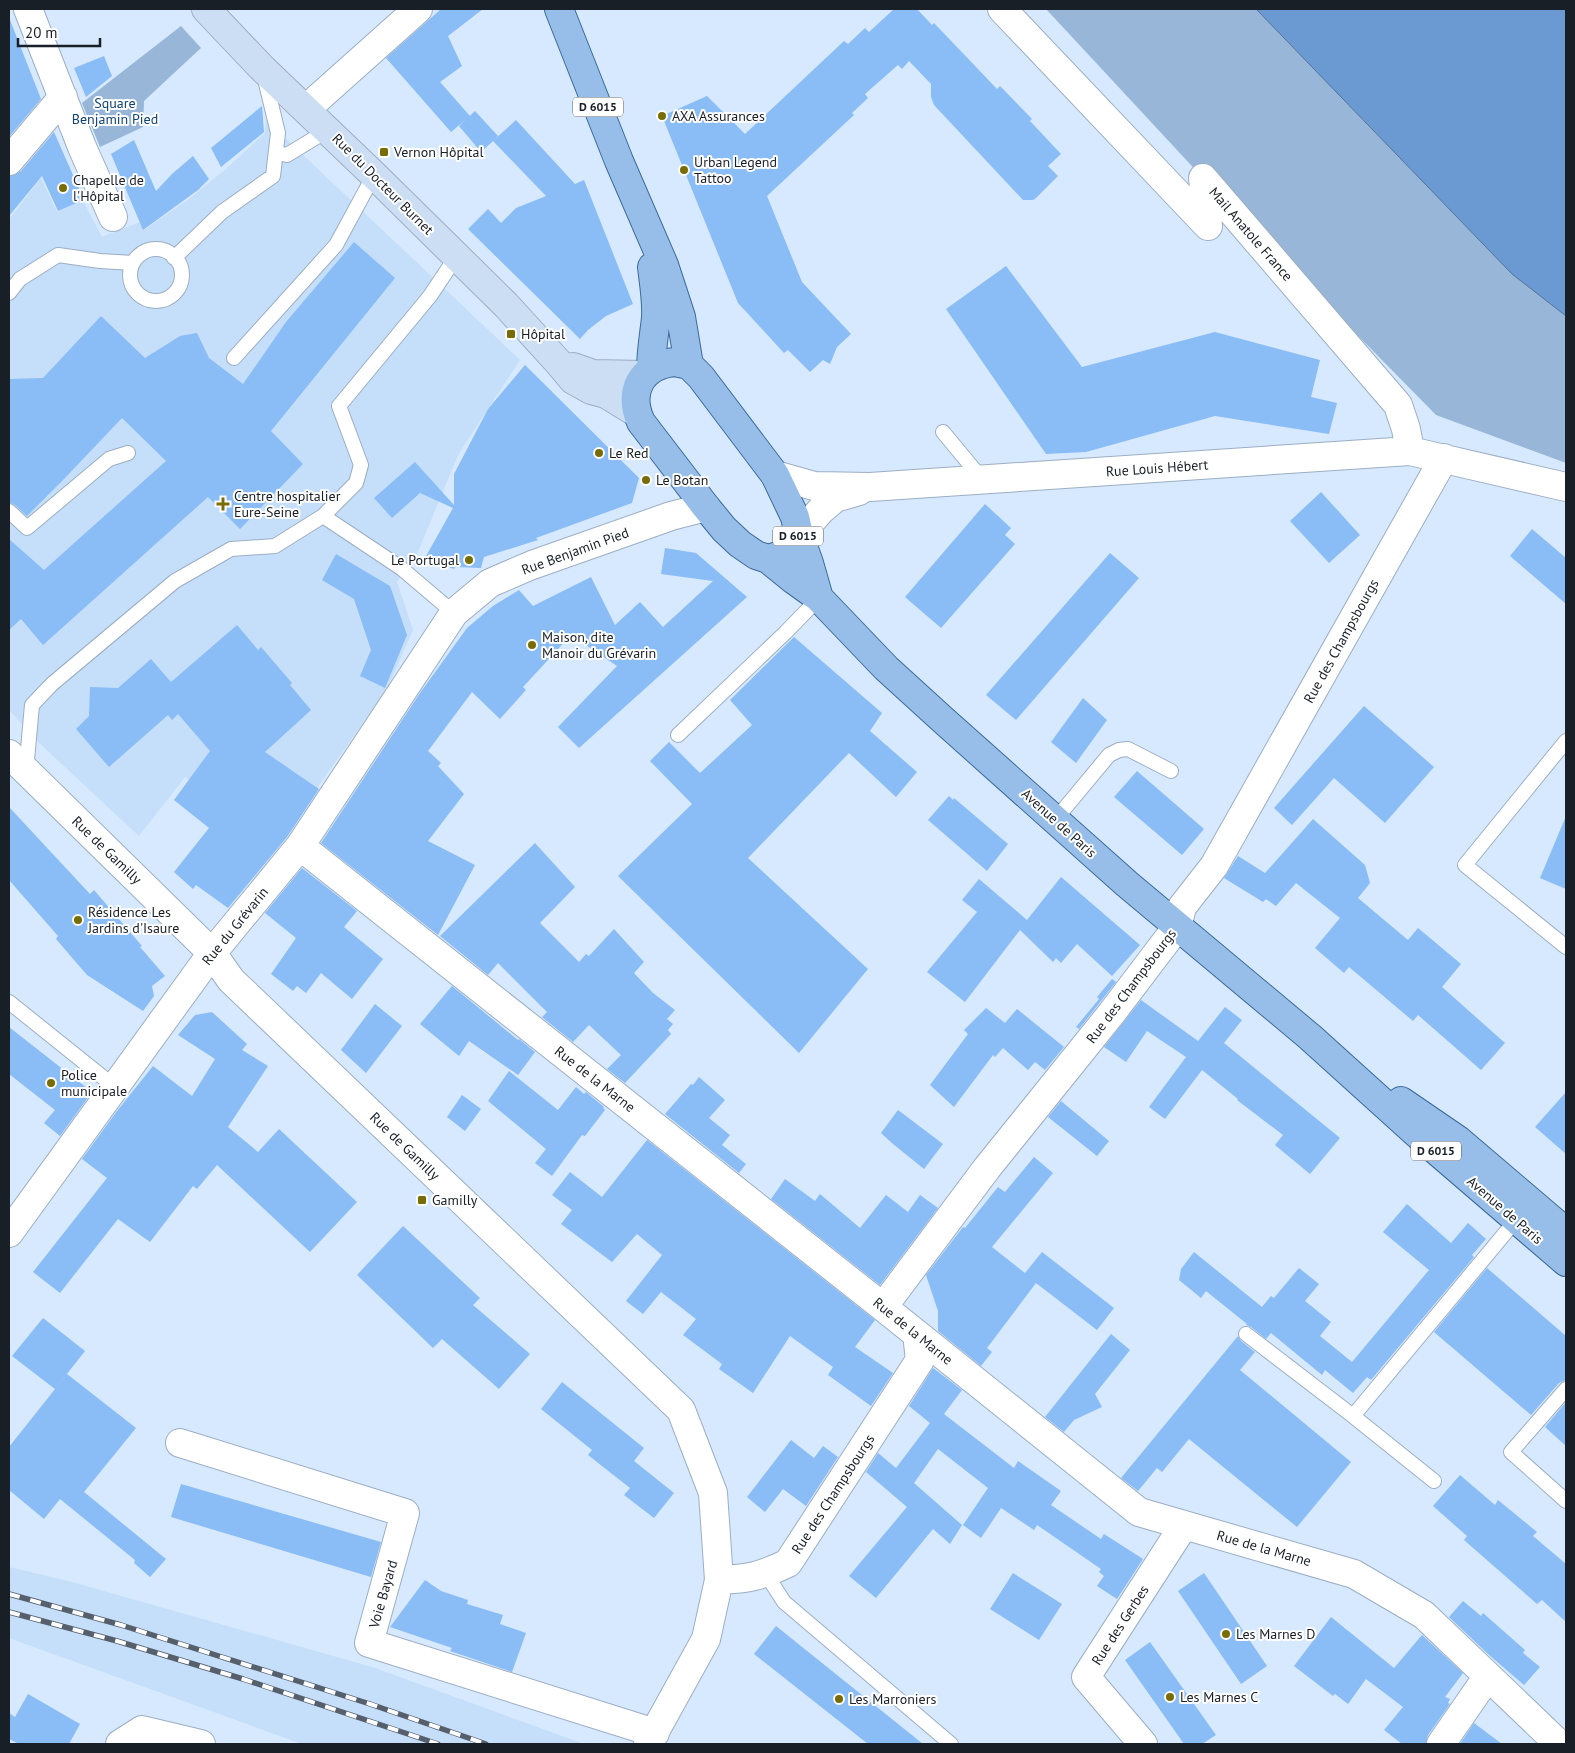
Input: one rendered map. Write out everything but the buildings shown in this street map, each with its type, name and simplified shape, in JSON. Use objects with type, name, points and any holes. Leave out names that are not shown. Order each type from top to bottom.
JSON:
[{"type":"main road","name":"Rue du Docteur Burnet","points":[[206,9],[506,306],[573,380],[591,390],[606,394],[637,413]]},
{"type":"main road","name":"D 6015","points":[[559,9],[664,266],[681,317],[689,365],[775,474],[795,517],[799,535],[793,546],[784,554],[768,559],[756,555],[740,544],[724,529],[641,422],[637,413],[634,399],[638,386],[648,372],[656,318],[656,301],[651,263],[638,204]]},
{"type":"main road","name":"Rue du Docteur Burnet","points":[[558,362],[593,374],[648,372]]},
{"type":"main road","points":[[648,372],[664,363],[675,362],[689,365]]},
{"type":"main road","name":"Avenue de Paris","points":[[799,535],[819,598]]},
{"type":"main road","name":"Avenue de Paris","points":[[768,559],[819,598],[886,668],[1055,820],[1177,927],[1310,1037],[1424,1140],[1566,1262]]},
{"type":"main road","name":"Avenue de Paris","points":[[1310,1037],[1458,1140],[1566,1232]]},
{"type":"street","points":[[28,9],[82,147],[113,217]]},
{"type":"street","points":[[306,109],[418,9]]},
{"type":"street","name":"Mail Anatole France","points":[[1002,9],[1208,226],[1203,178],[1398,405],[1406,429],[1410,451]]},
{"type":"street","points":[[9,161],[63,97]]},
{"type":"street","name":"Rue Louis Hébert","points":[[775,474],[789,480],[814,486],[870,487],[1410,451],[1566,487]]},
{"type":"street","name":"Rue des Champsbourgs","points":[[883,1307],[987,1168],[1099,1029],[1177,927],[1182,907],[1214,866],[1444,458]]},
{"type":"street","name":"Rue Louis Hébert","points":[[799,535],[834,498],[870,487]]},
{"type":"street","name":"Rue Benjamin Pied","points":[[454,613],[490,583],[498,579],[532,565],[671,516],[706,507]]},
{"type":"street","name":"Rue du Grévarin","points":[[12,1228],[212,953],[300,846],[454,613]]},
{"type":"street","name":"Rue de Gamilly","points":[[18,762],[212,953],[231,980],[681,1410],[713,1493],[719,1580]]},
{"type":"street","name":"Rue de la Marne","points":[[300,846],[1139,1512],[1354,1574],[1424,1615],[1558,1744]]},
{"type":"street","name":"Rue des Champsbourgs","points":[[719,1580],[744,1579],[766,1574],[788,1562],[920,1360],[917,1334]]},
{"type":"street","name":"Voie Bayard","points":[[180,1443],[405,1513],[369,1643],[651,1739]]},
{"type":"street","name":"Rue des Gerbes","points":[[1143,1744],[1086,1677],[1184,1525]]},
{"type":"street","points":[[651,1739],[706,1639],[719,1580]]},
{"type":"street","points":[[1442,1744],[1488,1676]]},
{"type":"street","points":[[120,1744],[142,1730],[201,1744]]},
{"type":"lane","points":[[174,258],[222,212],[273,176],[278,133],[262,66]]},
{"type":"lane","points":[[277,153],[287,155],[328,130]]},
{"type":"lane","points":[[234,358],[336,245],[374,174]]},
{"type":"lane","points":[[152,250],[168,253],[179,265],[182,273],[181,282],[177,290],[163,300],[146,300],[138,295],[130,280],[130,271],[133,263],[138,256],[152,250]]},
{"type":"lane","points":[[9,293],[20,279],[58,255],[100,261],[133,263]]},
{"type":"lane","points":[[18,762],[32,705],[52,684],[176,581],[231,550],[275,546],[323,516],[356,483],[361,465],[339,406],[430,296],[456,257]]},
{"type":"lane","points":[[942,432],[983,480]]},
{"type":"lane","points":[[9,511],[27,528],[109,459],[128,453]]},
{"type":"lane","points":[[323,516],[401,568],[454,613]]},
{"type":"lane","points":[[678,735],[819,598]]},
{"type":"lane","points":[[1566,741],[1465,865],[1566,948]]},
{"type":"lane","points":[[1055,820],[1109,755],[1119,750],[1128,749],[1171,771]]},
{"type":"lane","points":[[9,1002],[114,1088]]},
{"type":"lane","points":[[1353,1416],[1516,1220]]},
{"type":"lane","points":[[1246,1334],[1434,1481]]},
{"type":"lane","points":[[1566,1389],[1511,1452],[1566,1501]]},
{"type":"lane","points":[[766,1574],[784,1602],[951,1744]]},
{"type":"shaded area","points":[[1256,9],[1566,9],[1566,316],[1512,274]]},
{"type":"shaded area","name":"Centre hospitalier Eure-Seine","points":[[266,120],[520,360],[458,455],[417,554],[397,582],[413,630],[387,689],[317,788],[288,767],[263,797],[244,826],[185,777],[139,836],[36,740],[9,710],[9,219],[41,178],[57,212],[83,201],[102,237],[140,222],[144,230],[189,199],[226,169],[265,133]]},
{"type":"shaded area","points":[[9,1567],[72,1582],[372,1667],[584,1744],[302,1744],[9,1638]]},
{"type":"green space","points":[[1046,9],[1270,9],[1566,316],[1566,463],[1436,415],[1203,178]]},
{"type":"green space","name":"Square Benjamin Pied","points":[[181,26],[201,48],[144,101],[143,127],[100,147],[82,103]]},
{"type":"railway","points":[[9,1594],[121,1625],[370,1704],[486,1744]]},
{"type":"railway","points":[[9,1612],[117,1641],[243,1679],[438,1744]]},
{"type":"place","name":"AXA Assurances","points":[[662,116]]},
{"type":"place","name":"Vernon Hôpital","points":[[384,152]]},
{"type":"place","name":"Urban Legend Tattoo","points":[[684,170]]},
{"type":"place","name":"Chapelle de l'Hôpital","points":[[63,188]]},
{"type":"place","name":"Hôpital","points":[[511,334]]},
{"type":"place","name":"Le Red","points":[[599,453]]},
{"type":"place","name":"Le Botan","points":[[646,480]]},
{"type":"place","name":"Centre hospitalier Eure-Seine","points":[[223,504]]},
{"type":"place","name":"Le Portugal","points":[[469,560]]},
{"type":"place","name":"Maison, dite Manoir du Grévarin","points":[[532,645]]},
{"type":"place","name":"Résidence Les Jardins d'Isaure","points":[[78,920]]},
{"type":"place","name":"Police municipale","points":[[51,1083]]},
{"type":"place","name":"Gamilly","points":[[422,1200]]},
{"type":"place","name":"Les Marnes D","points":[[1226,1634]]},
{"type":"place","name":"Les Marnes C","points":[[1170,1697]]},
{"type":"place","name":"Les Marroniers","points":[[839,1699]]}]
